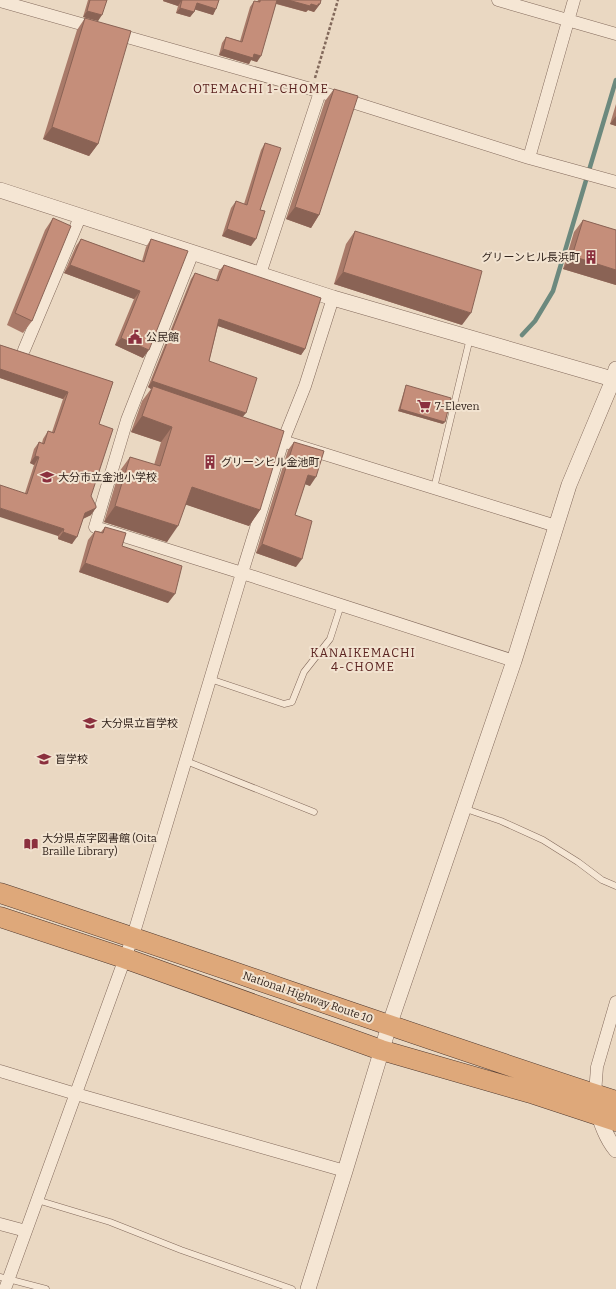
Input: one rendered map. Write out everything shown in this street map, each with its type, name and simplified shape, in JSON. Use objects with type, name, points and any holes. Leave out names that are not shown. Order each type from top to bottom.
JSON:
[{"type":"highway","name":"National Highway Route 10","points":[[0,893],[133,936],[389,1026],[616,1100]]},
{"type":"highway","points":[[0,917],[124,958],[381,1050],[534,1094],[607,1118]]},
{"type":"street","points":[[498,0],[616,34]]},
{"type":"street","points":[[529,158],[574,0]]},
{"type":"street","points":[[0,1],[316,91],[529,158],[616,182]]},
{"type":"street","points":[[260,274],[316,91]]},
{"type":"street","points":[[0,190],[333,298],[470,338],[615,376],[569,485],[514,661],[381,1050],[308,1289]]},
{"type":"street","points":[[24,350],[80,217]]},
{"type":"street","points":[[193,252],[142,394],[127,420],[95,527],[514,661]]},
{"type":"street","points":[[5,1282],[26,1231],[133,936],[283,441],[305,386],[333,298]]},
{"type":"street","points":[[269,436],[556,526]]},
{"type":"street","points":[[616,1002],[597,1067],[595,1094],[607,1118],[611,1144],[616,1150]]},
{"type":"street","points":[[0,1071],[345,1171]]},
{"type":"street","points":[[0,1224],[26,1231]]},
{"type":"lane","points":[[434,488],[470,338]]},
{"type":"lane","points":[[210,679],[284,704],[292,702],[304,672],[330,639],[341,605]]},
{"type":"lane","points":[[186,761],[314,812]]},
{"type":"lane","points":[[463,808],[501,821],[543,840],[578,862],[602,880],[616,886]]},
{"type":"lane","points":[[37,1200],[110,1222],[181,1250],[292,1289]]},
{"type":"lane","points":[[5,1282],[46,1289]]},
{"type":"path","points":[[316,91],[338,0]]},
{"type":"building","points":[[90,0],[107,0],[102,15],[87,11]]},
{"type":"building","points":[[182,0],[219,0],[216,9],[197,3],[194,12],[180,8]]},
{"type":"building","points":[[260,0],[277,0],[261,56],[254,54],[253,58],[223,49],[226,37],[242,42],[254,1],[260,2]]},
{"type":"building","points":[[288,0],[321,0],[318,6],[311,4],[310,6]]},
{"type":"building","points":[[85,18],[131,31],[98,144],[52,127]]},
{"type":"building","points":[[334,89],[358,96],[319,215],[295,207]]},
{"type":"building","points":[[265,143],[281,148],[260,210],[265,211],[256,239],[227,229],[236,201],[247,205]]},
{"type":"building","points":[[53,218],[71,226],[32,321],[15,313]]},
{"type":"building","points":[[583,220],[616,230],[616,270],[572,256]]},
{"type":"building","points":[[355,231],[482,271],[471,313],[343,272]]},
{"type":"building","points":[[81,239],[144,262],[151,239],[188,251],[149,350],[121,338],[140,291],[70,265]]},
{"type":"building","points":[[224,265],[321,298],[305,349],[219,319],[209,361],[257,378],[246,413],[152,381],[195,273],[218,281]]},
{"type":"building","points":[[0,345],[113,382],[99,424],[113,429],[91,496],[96,508],[85,513],[77,537],[63,532],[64,529],[0,508],[0,485],[27,494],[39,457],[35,456],[39,442],[44,444],[48,431],[54,433],[68,392],[0,369]]},
{"type":"building","name":"7-Eleven","points":[[406,385],[451,398],[445,422],[400,409]]},
{"type":"building","points":[[153,386],[284,431],[260,510],[192,487],[178,526],[115,506],[130,457],[160,466],[172,427],[142,416]]},
{"type":"building","points":[[294,442],[324,451],[316,477],[308,475],[295,515],[312,521],[302,559],[262,544]]},
{"type":"building","points":[[105,527],[126,533],[122,546],[182,566],[175,594],[85,563],[95,531],[103,533]]},
{"type":"waterway","points":[[522,335],[535,321],[553,291],[616,80]]},
{"type":"place","name":"グリーンヒル長浜町","points":[[591,257]]},
{"type":"place","name":"公民館","points":[[135,337]]},
{"type":"place","name":"7-Eleven","points":[[424,406]]},
{"type":"place","name":"グリーンヒル金池町","points":[[210,462]]},
{"type":"place","name":"大分市立金池小学校","points":[[47,477]]},
{"type":"place","name":"大分県立盲学校","points":[[90,723]]},
{"type":"place","name":"盲学校","points":[[44,759]]},
{"type":"place","name":"大分県点字図書館 (Oita Braille Library)","points":[[31,844]]},
{"type":"district","name":"OTEMACHI 1-CHOME","points":[[261,89]]},
{"type":"district","name":"KANAIKEMACHI 4-CHOME","points":[[363,660]]}]
